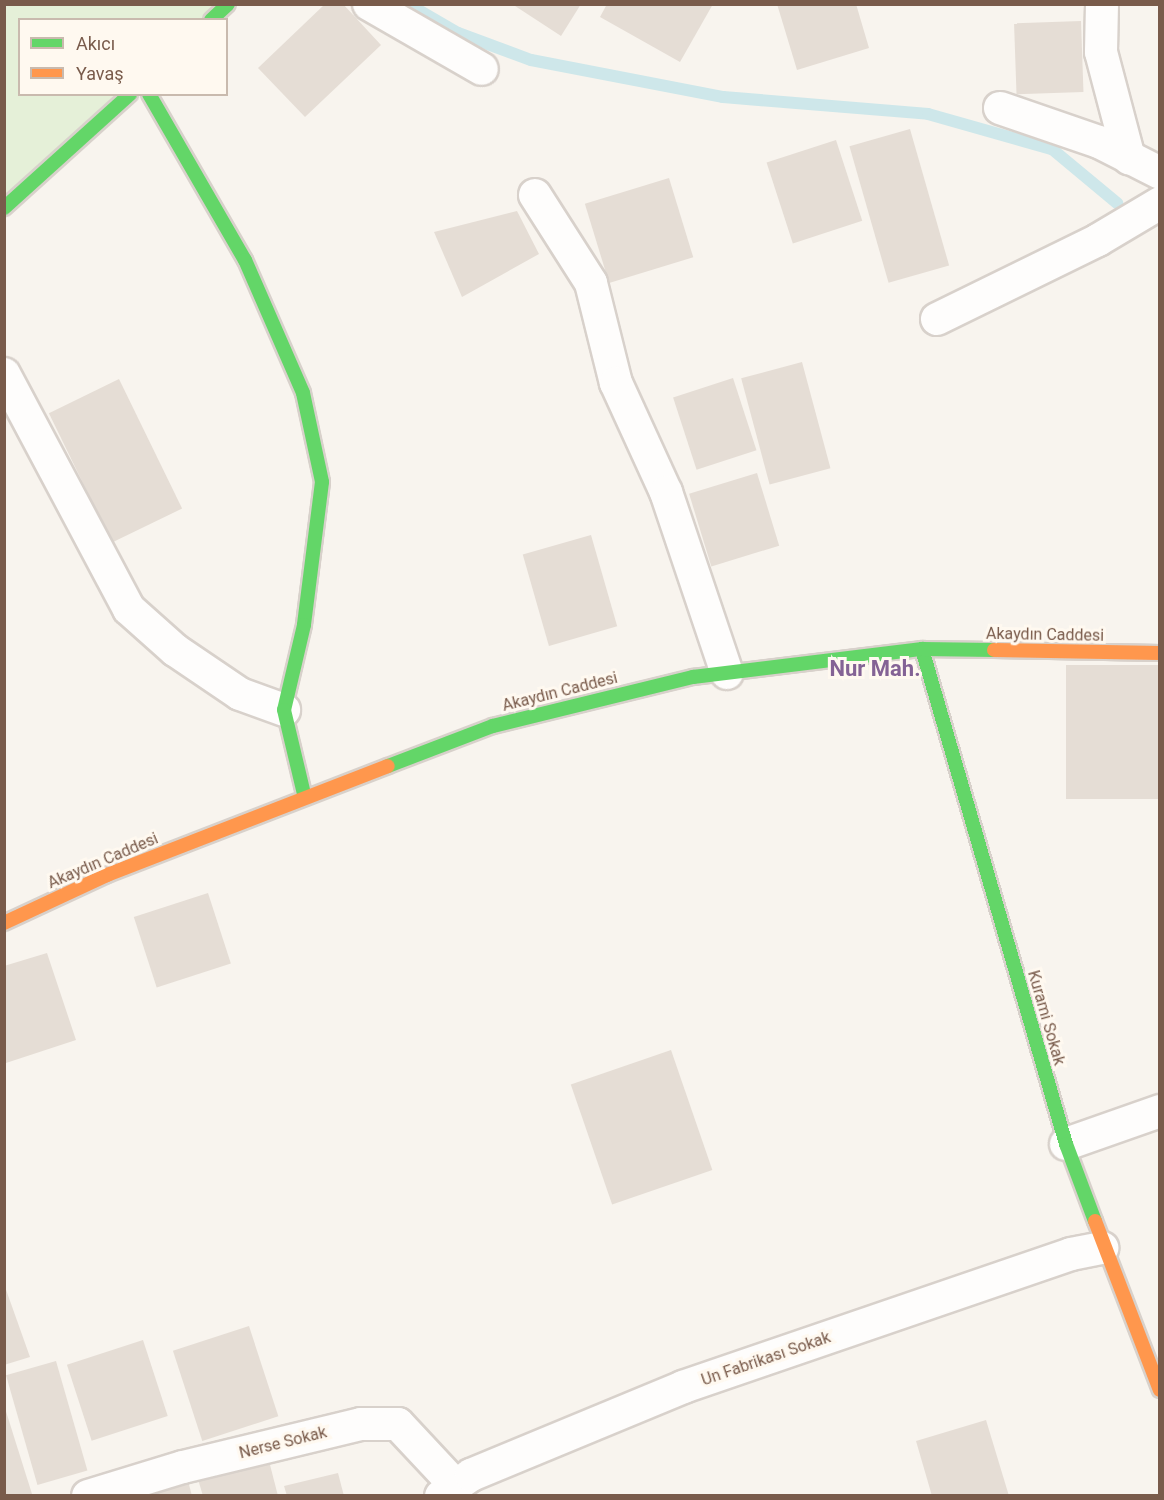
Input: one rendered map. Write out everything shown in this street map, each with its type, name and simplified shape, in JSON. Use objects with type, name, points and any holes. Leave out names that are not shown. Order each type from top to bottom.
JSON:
[{"type":"street","points":[[213,18],[228,4]]},
{"type":"street","points":[[369,4],[482,69]]},
{"type":"street","points":[[1102,4],[1101,52],[1129,158]]},
{"type":"street","points":[[4,208],[128,96]]},
{"type":"street","points":[[150,96],[245,260],[303,393],[322,482],[304,626],[284,710],[305,798]]},
{"type":"street","points":[[1000,108],[1129,158],[1160,173]]},
{"type":"street","points":[[535,195],[591,283],[616,383],[666,492],[727,673]]},
{"type":"street","points":[[937,319],[1098,240],[1160,203]]},
{"type":"street","points":[[4,374],[129,609],[175,651],[240,694],[284,710]]},
{"type":"street","name":"Akaydın Caddesi","points":[[4,923],[107,875],[493,726],[727,673],[922,649],[1160,653]]},
{"type":"street","name":"Kurami Sokak","points":[[922,649],[1066,1144],[1102,1248],[1160,1390]]},
{"type":"street","points":[[1066,1144],[1160,1111]]},
{"type":"street","name":"Un Fabrikası Sokak","points":[[449,1491],[683,1387],[1071,1254],[1102,1248]]},
{"type":"street","name":"Nerse Sokak","points":[[88,1496],[183,1467],[361,1424],[398,1424],[449,1491]]},
{"type":"green space","points":[[5,5],[228,5],[212,18],[18,18],[18,96],[129,96],[5,208]]},
{"type":"building","points":[[325,4],[343,4],[381,45],[305,117],[258,68]]},
{"type":"building","points":[[512,4],[581,4],[561,36]]},
{"type":"building","points":[[607,4],[713,4],[680,62],[600,17]]},
{"type":"building","points":[[777,4],[856,4],[869,48],[797,70]]},
{"type":"building","points":[[1081,21],[1083,92],[1017,94],[1014,23]]},
{"type":"building","points":[[910,129],[949,265],[889,283],[849,146]]},
{"type":"building","points":[[836,140],[862,221],[793,243],[767,163]]},
{"type":"building","points":[[669,178],[693,257],[609,283],[585,204]]},
{"type":"building","points":[[517,211],[539,254],[462,297],[434,232]]},
{"type":"building","points":[[802,362],[830,468],[770,485],[741,378]]},
{"type":"building","points":[[733,378],[756,450],[697,470],[673,397]]},
{"type":"building","points":[[119,379],[182,508],[112,543],[49,413]]},
{"type":"building","points":[[757,473],[779,546],[711,566],[689,494]]},
{"type":"building","points":[[591,535],[617,626],[549,646],[523,555]]},
{"type":"building","points":[[1066,665],[1160,665],[1160,799],[1066,799]]},
{"type":"building","points":[[208,893],[231,963],[157,987],[134,917]]},
{"type":"building","points":[[47,953],[76,1040],[6,1063],[4,966]]},
{"type":"building","points":[[671,1050],[712,1170],[612,1205],[571,1085]]},
{"type":"building","points":[[4,1284],[30,1357],[4,1365]]},
{"type":"building","points":[[249,1326],[278,1416],[202,1441],[173,1351]]},
{"type":"building","points":[[143,1340],[168,1416],[92,1441],[67,1365]]},
{"type":"building","points":[[56,1361],[87,1471],[37,1485],[6,1375]]},
{"type":"building","points":[[4,1405],[32,1494],[28,1496],[4,1496]]},
{"type":"building","points":[[986,1420],[1009,1496],[932,1496],[916,1441]]},
{"type":"building","points":[[268,1457],[278,1496],[203,1496],[197,1476]]},
{"type":"building","points":[[338,1473],[344,1496],[287,1496],[284,1486]]},
{"type":"building","points":[[187,1477],[192,1496],[123,1496]]},
{"type":"waterway","points":[[408,4],[458,33],[531,60],[723,97],[928,114],[1052,149],[1117,203]]},
{"type":"traffic: fast","points":[[213,18],[228,4]]},
{"type":"traffic: fast","points":[[4,208],[128,96]]},
{"type":"traffic: fast","points":[[150,96],[245,260],[303,393],[322,482],[304,625],[284,710],[305,798]]},
{"type":"traffic: fast","points":[[922,649],[1066,1144],[1095,1221]]},
{"type":"traffic: fast","points":[[388,766],[493,726],[693,677],[922,649],[994,650]]},
{"type":"traffic: slow","points":[[994,650],[1160,653]]},
{"type":"traffic: slow","points":[[4,923],[107,875],[388,766]]},
{"type":"traffic: slow","points":[[1095,1221],[1160,1390]]},
{"type":"district","name":"Nur Mah.","points":[[875,669]]}]
